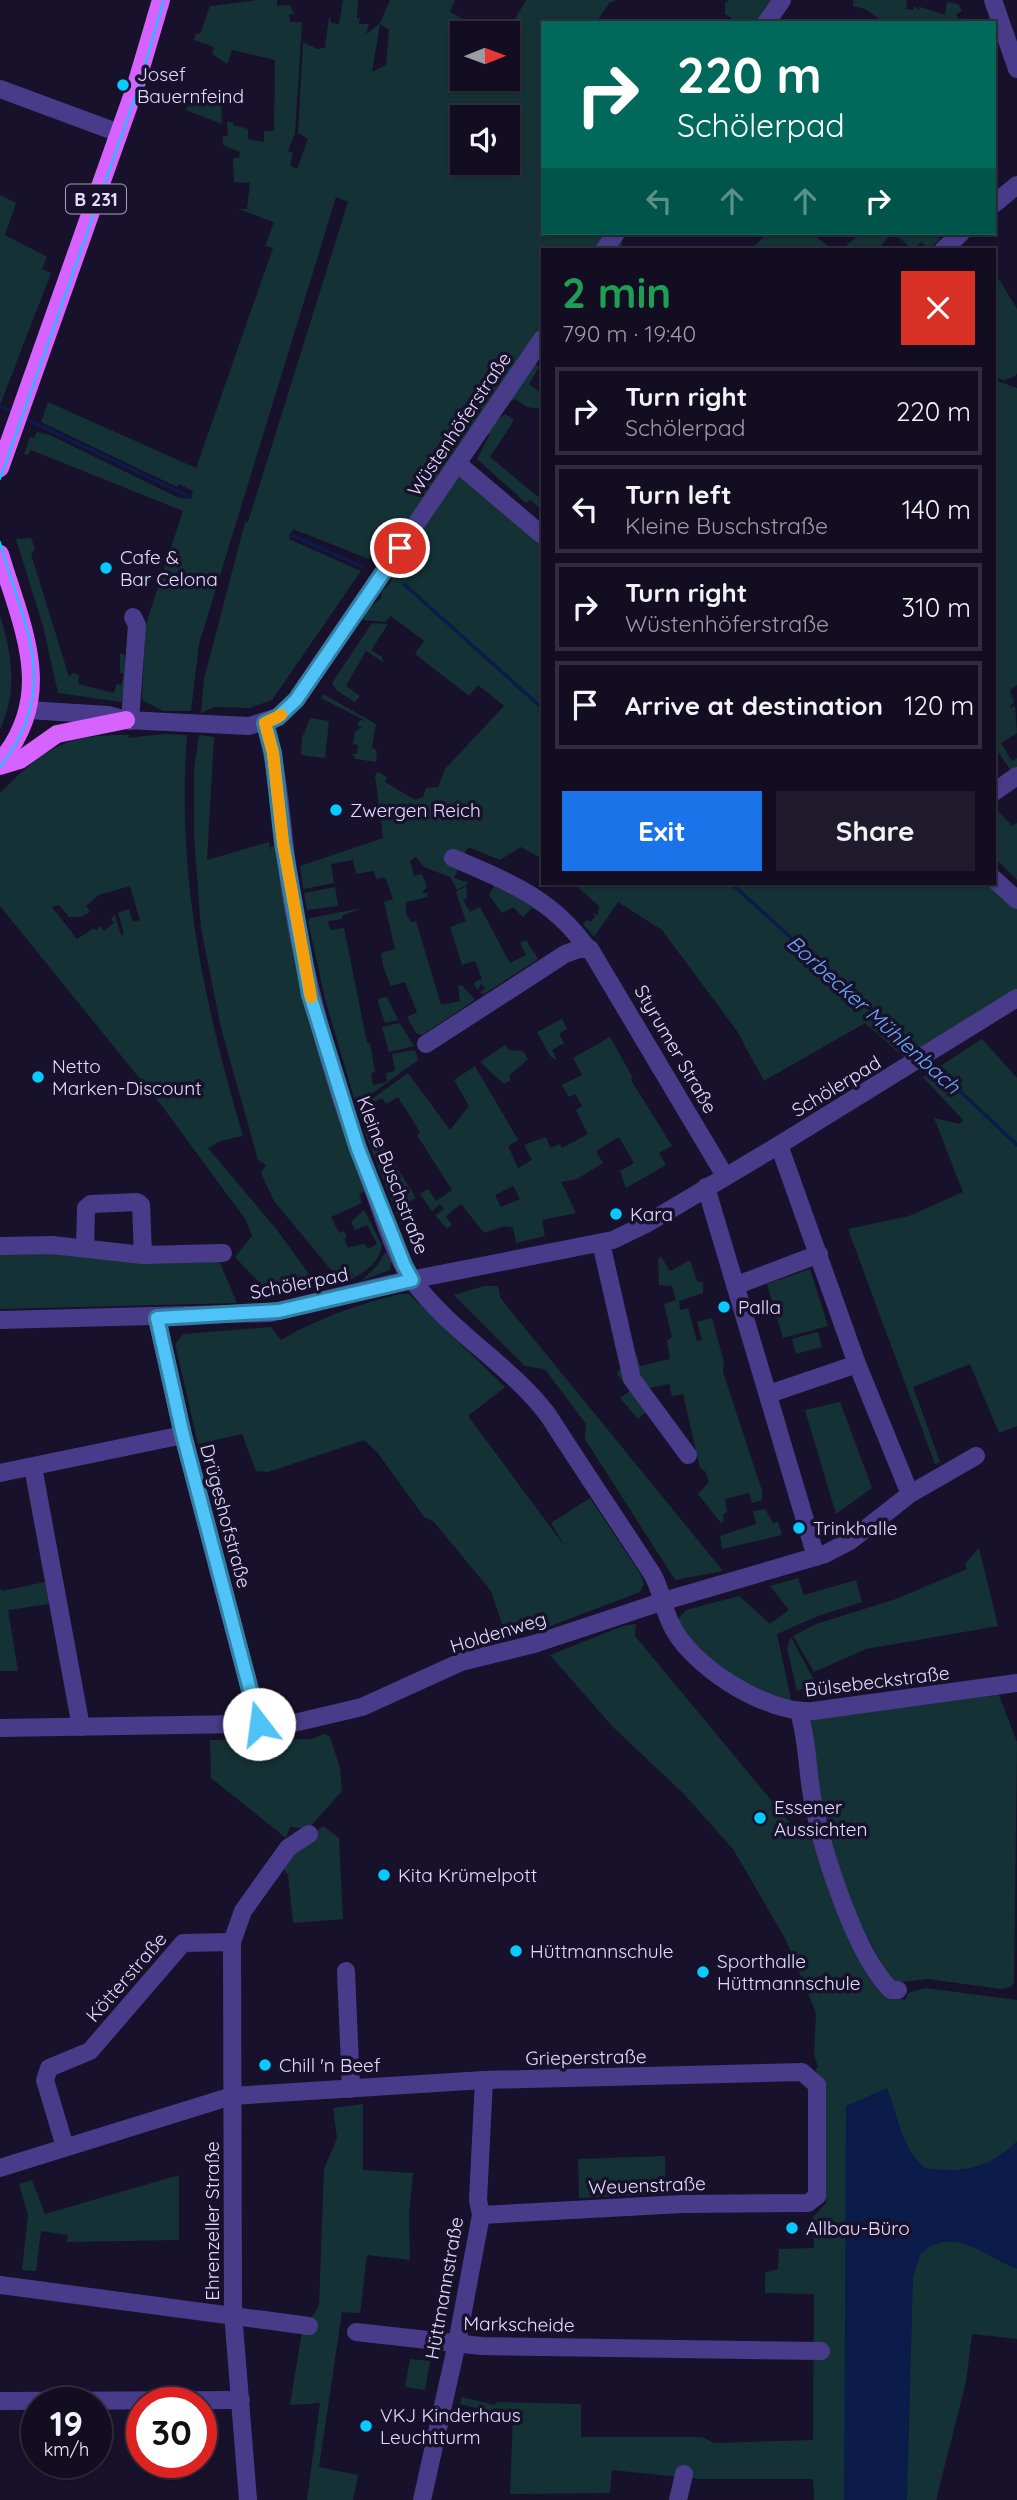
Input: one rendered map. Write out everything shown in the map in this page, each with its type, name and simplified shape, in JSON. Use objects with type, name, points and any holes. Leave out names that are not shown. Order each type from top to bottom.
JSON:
[{"type":"main road","name":"B 231","points":[[0,468],[119,133],[161,0]]},
{"type":"main road","points":[[0,554],[31,661],[29,710],[15,743],[0,764]]},
{"type":"main road","points":[[0,764],[20,760],[57,734],[128,720]]},
{"type":"street","points":[[767,21],[782,0]]},
{"type":"street","points":[[993,0],[1017,69]]},
{"type":"street","points":[[0,89],[119,133]]},
{"type":"street","points":[[996,202],[1017,185]]},
{"type":"street","points":[[945,248],[959,235]]},
{"type":"street","name":"Wüstenhöferstraße","points":[[265,723],[278,717],[296,700],[541,340]]},
{"type":"street","points":[[457,463],[541,534]]},
{"type":"street","points":[[128,720],[137,625],[133,617]]},
{"type":"street","points":[[29,710],[108,715],[128,720],[230,726],[265,723]]},
{"type":"street","name":"Kleine Buschstraße","points":[[265,723],[273,753],[285,855],[310,995],[358,1149],[404,1265],[412,1280],[442,1312],[533,1395],[655,1578],[664,1601]]},
{"type":"street","points":[[996,791],[1017,776]]},
{"type":"street","name":"Styrumer Straße","points":[[453,858],[552,907],[598,957],[725,1176]]},
{"type":"street","points":[[996,880],[1017,900]]},
{"type":"street","points":[[426,1044],[565,954],[587,948]]},
{"type":"street","name":"Schölerpad","points":[[0,1320],[157,1318],[279,1311],[412,1280],[601,1243],[633,1231],[779,1145],[1017,998]]},
{"type":"street","points":[[779,1145],[857,1364],[910,1494]]},
{"type":"street","points":[[706,1187],[816,1557]]},
{"type":"street","points":[[85,1248],[86,1208],[91,1204],[137,1202],[141,1205],[143,1255]]},
{"type":"street","points":[[601,1243],[632,1379],[688,1455]]},
{"type":"street","points":[[0,1246],[51,1245],[143,1255],[223,1253]]},
{"type":"street","points":[[737,1285],[819,1254]]},
{"type":"street","name":"Drügeshofstraße","points":[[157,1318],[183,1435],[259,1724]]},
{"type":"street","points":[[769,1394],[857,1364]]},
{"type":"street","points":[[0,1474],[183,1435]]},
{"type":"street","name":"Holdenweg","points":[[0,1728],[305,1722],[362,1707],[461,1662],[534,1643],[664,1601],[816,1557],[850,1541],[910,1494],[976,1456]]},
{"type":"street","points":[[33,1467],[82,1727]]},
{"type":"street","name":"Bülsebeckstraße","points":[[664,1601],[670,1623],[704,1662],[744,1692],[773,1705],[799,1712],[1017,1683]]},
{"type":"street","points":[[799,1712],[805,1730],[813,1800],[831,1870],[867,1952],[886,1984],[891,1990],[898,1990]]},
{"type":"street","points":[[232,1942],[236,1922],[243,1911],[288,1848],[309,1834]]},
{"type":"street","name":"Kötterstraße","points":[[65,2147],[45,2080],[49,2068],[90,2051],[183,1942],[232,1942]]},
{"type":"street","name":"Ehrenzeller Straße","points":[[232,1942],[233,2313],[248,2500]]},
{"type":"street","points":[[345,1971],[351,2089]]},
{"type":"street","name":"Grieperstraße","points":[[0,2168],[232,2096],[484,2080],[802,2071],[817,2085],[815,2201]]},
{"type":"street","name":"Hüttmannstraße","points":[[422,2500],[457,2343],[481,2215],[478,2200],[484,2080]]},
{"type":"street","name":"Weuenstraße","points":[[481,2215],[682,2204],[815,2201]]},
{"type":"street","points":[[0,2285],[233,2313],[309,2326]]},
{"type":"street","name":"Markscheide","points":[[356,2332],[457,2343],[821,2351]]},
{"type":"street","points":[[0,2401],[241,2400]]},
{"type":"street","points":[[678,2500],[684,2474]]},
{"type":"green space","points":[[257,0],[277,0],[277,6],[290,5],[294,14],[289,14],[290,22],[302,22],[295,134],[288,151],[293,153],[290,166],[297,169],[308,139],[298,133],[303,42],[317,49],[325,48],[329,17],[332,23],[339,24],[343,0],[358,0],[359,24],[369,24],[366,34],[380,23],[390,0],[455,0],[450,12],[467,21],[450,21],[450,91],[520,91],[520,21],[514,21],[526,0],[616,0],[609,3],[597,21],[541,21],[541,235],[627,235],[623,238],[621,248],[541,248],[541,358],[533,361],[539,367],[529,384],[541,393],[541,409],[527,407],[515,399],[509,402],[499,419],[505,414],[514,420],[490,457],[541,499],[541,509],[530,500],[526,503],[477,459],[490,434],[485,436],[474,455],[465,456],[465,461],[519,522],[520,529],[531,532],[541,540],[541,858],[521,847],[500,860],[468,847],[454,878],[469,883],[457,890],[450,877],[424,867],[416,857],[410,861],[414,876],[422,874],[427,887],[422,893],[427,893],[428,897],[406,902],[406,913],[411,922],[416,921],[441,1005],[460,1001],[458,986],[462,985],[475,1000],[422,1035],[416,1033],[407,1017],[417,1012],[405,982],[391,986],[383,966],[381,953],[395,949],[384,902],[393,899],[385,877],[377,879],[373,871],[356,874],[353,860],[331,864],[334,883],[303,889],[300,866],[383,838],[375,775],[378,772],[387,777],[385,782],[415,800],[423,797],[426,788],[438,787],[445,769],[504,706],[478,685],[469,696],[415,654],[424,641],[391,616],[385,622],[363,620],[367,610],[381,598],[382,591],[391,582],[393,567],[421,501],[395,539],[390,537],[400,522],[396,521],[369,559],[293,529],[289,539],[361,571],[272,700],[250,708],[215,707],[201,713],[204,679],[243,530],[246,521],[248,522],[348,202],[336,197],[199,644],[191,711],[163,711],[142,700],[145,627],[183,511],[31,450],[28,455],[24,454],[30,437],[34,438],[37,432],[50,435],[179,498],[191,499],[193,491],[179,484],[177,487],[41,422],[48,402],[196,468],[273,248],[265,246],[274,222],[238,209],[247,209],[250,183],[234,182],[233,158],[239,158],[240,152],[223,145],[223,136],[228,136],[227,122],[248,129],[248,139],[264,142],[264,131],[274,131],[275,60],[232,50],[227,64],[212,54],[214,47],[194,40],[196,34],[200,34],[210,6]],"holes":[[[380,24],[389,30],[386,65],[372,72]]]},
{"type":"green space","points":[[729,0],[777,0],[766,6],[768,11],[764,21],[733,21],[725,14],[725,3]]},
{"type":"green space","points":[[853,0],[907,0],[906,9],[913,10],[914,6],[919,10],[920,7],[945,15],[947,2],[958,4],[962,11],[956,14],[959,19],[963,18],[961,21],[882,21],[865,9],[853,6]]},
{"type":"green space","points":[[195,94],[221,103],[222,124],[186,110]]},
{"type":"green space","points":[[0,195],[16,203],[5,235],[47,257],[42,269],[51,273],[0,405]]},
{"type":"green space","points":[[765,235],[814,235],[831,248],[753,248]]},
{"type":"green space","points":[[859,235],[890,235],[879,248],[846,248]]},
{"type":"green space","points":[[896,235],[936,235],[940,239],[930,248],[921,242],[917,246],[918,248],[908,248]]},
{"type":"green space","points":[[996,274],[1017,309],[1017,373],[1004,380],[996,378]]},
{"type":"green space","points":[[996,381],[1017,388],[1017,685],[1010,690],[1014,702],[1009,708],[1015,706],[1017,733],[1001,743],[1012,761],[1017,758],[1017,769],[1012,772],[996,749]]},
{"type":"green space","points":[[31,538],[35,549],[31,554],[69,677],[73,673],[79,675],[78,684],[114,693],[117,684],[121,685],[124,674],[120,673],[120,653],[125,655],[127,691],[121,702],[58,693],[43,626],[16,539]]},
{"type":"green space","points":[[0,616],[8,644],[11,687],[6,715],[0,729]]},
{"type":"green space","points":[[372,623],[388,624],[371,650],[382,657],[383,662],[366,651],[346,686],[360,696],[355,702],[336,690],[332,683]]},
{"type":"green space","points":[[323,694],[376,724],[372,747],[377,751],[376,762],[356,759],[352,754],[357,754],[358,745],[353,744],[355,732],[362,727],[357,725],[360,720],[366,721],[321,698]]},
{"type":"green space","points":[[310,718],[329,721],[325,758],[301,755],[302,738]]},
{"type":"green space","points":[[163,734],[187,735],[186,837],[196,938],[216,1037],[243,1136],[220,1141],[208,1148],[277,1230],[309,1274],[300,1287],[290,1293],[270,1290],[235,1257],[252,1236],[246,1220],[162,1106],[0,906],[0,793],[30,765],[57,747],[88,737],[129,735],[128,738]],"holes":[[[130,886],[140,920],[133,922],[129,909],[118,913],[124,933],[121,935],[115,915],[111,919],[114,923],[104,931],[100,926],[96,931],[94,928],[77,939],[52,907],[59,905],[69,917],[81,917],[90,912],[86,906],[99,895]]]},
{"type":"green space","points":[[199,735],[214,737],[207,860],[269,842],[271,853],[271,846],[278,845],[366,1191],[359,1194],[362,1203],[331,1217],[339,1233],[344,1231],[348,1247],[365,1244],[368,1249],[377,1244],[367,1225],[355,1230],[351,1222],[364,1210],[382,1245],[379,1255],[369,1268],[355,1277],[351,1272],[354,1278],[341,1281],[330,1273],[332,1271],[274,1201],[261,1173],[266,1165],[258,1160],[221,1028],[201,928],[194,837],[194,769]]},
{"type":"green space","points":[[996,809],[1012,826],[1017,823],[1017,880],[996,859]]},
{"type":"green space","points":[[496,883],[543,913],[532,908],[523,917],[513,907],[502,913],[489,895]]},
{"type":"green space","points":[[575,885],[989,885],[1017,909],[1017,999],[907,1060],[865,1023],[764,1081],[737,1031],[662,930],[618,902],[594,937],[583,924],[587,920],[591,922],[595,917],[593,912],[598,916],[599,906]]},
{"type":"green space","points":[[466,886],[467,898],[463,900],[470,912],[480,907],[510,963],[526,955],[520,943],[526,940],[538,959],[484,994],[480,993],[485,988],[481,984],[478,990],[475,986],[475,982],[482,979],[475,961],[462,965],[450,927],[466,921],[456,892]]},
{"type":"green space","points":[[335,887],[338,906],[307,910],[304,893]]},
{"type":"green space","points":[[362,908],[342,916],[342,919],[328,921],[330,930],[344,928],[367,1043],[370,1043],[375,1072],[371,1073],[373,1085],[387,1082],[386,1073],[395,1071],[392,1054],[415,1050],[418,1060],[356,1105],[325,999],[308,921],[310,918]]},
{"type":"green space","points":[[387,997],[398,1020],[385,1023],[378,1002],[380,998]]},
{"type":"green space","points":[[562,1019],[567,1029],[559,1034],[564,1043],[552,1050],[557,1060],[551,1057],[537,1032]]},
{"type":"green space","points":[[400,1023],[414,1046],[389,1052],[382,1027]]},
{"type":"green space","points":[[610,1037],[633,1078],[631,1080],[672,1146],[659,1153],[666,1165],[626,1188],[620,1171],[634,1163],[619,1137],[596,1151],[603,1163],[577,1179],[561,1182],[576,1213],[542,1220],[545,1236],[516,1243],[513,1227],[505,1226],[484,1233],[461,1204],[446,1216],[452,1225],[447,1229],[435,1215],[444,1209],[440,1204],[432,1211],[420,1194],[428,1189],[436,1201],[452,1190],[417,1135],[420,1132],[398,1097],[386,1104],[382,1098],[375,1102],[372,1099],[408,1073],[450,1130],[469,1106],[454,1080],[475,1066],[518,1140],[508,1146],[518,1168],[532,1160],[524,1145],[546,1137],[550,1148],[560,1144],[562,1148],[588,1134],[576,1110],[582,1106],[575,1094],[569,1097],[562,1085],[582,1075],[573,1058]],"holes":[[[513,1186],[520,1199],[501,1207],[495,1195]]]},
{"type":"green space","points":[[982,1039],[1017,1078],[1017,1426],[999,1433],[970,1364],[913,1387],[940,1462],[935,1464],[848,1229],[909,1216],[963,1192],[934,1118],[960,1124],[963,1120],[923,1077]]},
{"type":"green space","points":[[505,1045],[509,1050],[523,1051],[528,1059],[509,1076],[511,1080],[504,1084],[480,1062]]},
{"type":"green space","points":[[373,1121],[382,1144],[416,1198],[406,1204],[403,1198],[395,1200],[402,1217],[399,1220],[363,1128]]},
{"type":"green space","points":[[62,1251],[214,1259],[220,1263],[237,1303],[0,1309],[0,1254]]},
{"type":"green space","points":[[386,1251],[391,1262],[390,1270],[361,1281],[377,1266]]},
{"type":"green space","points":[[661,1257],[670,1271],[690,1260],[697,1281],[703,1283],[703,1293],[679,1301],[680,1310],[688,1308],[697,1341],[702,1340],[697,1322],[712,1318],[724,1362],[723,1372],[762,1491],[762,1500],[752,1503],[749,1493],[725,1499],[727,1512],[723,1514],[724,1521],[721,1523],[698,1494],[709,1482],[705,1471],[700,1468],[683,1394],[672,1396],[669,1384],[637,1390],[650,1408],[638,1419],[620,1398],[630,1391],[617,1374],[628,1357],[637,1355],[640,1366],[670,1359],[667,1341],[672,1337],[664,1304],[676,1300],[672,1286],[659,1285],[658,1259]]},
{"type":"green space","points":[[810,1269],[828,1326],[783,1338],[767,1284]]},
{"type":"green space","points":[[484,1286],[498,1286],[500,1297],[506,1305],[723,1571],[675,1580],[585,1439],[586,1424],[547,1372],[544,1369],[525,1366],[454,1295]]},
{"type":"green space","points":[[400,1294],[409,1294],[505,1387],[468,1416],[566,1548],[551,1523],[590,1498],[641,1575],[644,1584],[640,1592],[548,1627],[506,1636],[491,1591],[434,1522],[424,1517],[377,1452],[364,1440],[268,1472],[256,1471],[242,1434],[198,1444],[175,1344],[183,1334],[271,1327],[281,1340],[339,1313]]},
{"type":"green space","points":[[818,1332],[822,1347],[796,1354],[792,1339]]},
{"type":"green space","points":[[840,1402],[872,1488],[836,1514],[805,1410]]},
{"type":"green space","points":[[765,1509],[773,1523],[778,1522],[782,1535],[722,1549],[720,1536],[756,1524],[753,1511]]},
{"type":"green space","points":[[979,1548],[998,1626],[866,1649],[814,1672],[793,1636],[816,1624],[893,1600],[967,1569],[965,1564]]},
{"type":"green space","points":[[798,1578],[804,1595],[856,1580],[862,1602],[818,1616],[777,1634],[792,1704],[727,1672],[699,1649],[677,1620],[686,1610],[739,1596],[770,1624],[789,1610],[770,1586]]},
{"type":"green space","points":[[45,1582],[49,1604],[8,1610],[18,1671],[0,1671],[0,1588],[2,1591]]},
{"type":"green space","points":[[636,1624],[635,1636],[799,1834],[817,1841],[889,1995],[905,2000],[908,1993],[925,1988],[1017,2000],[1017,2339],[972,2334],[966,2382],[936,2500],[814,2500],[813,2479],[699,2479],[612,2470],[610,2493],[510,2494],[513,2417],[460,2404],[462,2397],[494,2405],[498,2402],[581,2404],[581,2437],[702,2437],[714,2443],[813,2440],[814,2294],[765,2293],[765,2273],[778,2269],[779,2249],[814,2248],[813,2217],[826,2203],[826,2090],[815,2069],[818,2067],[814,2055],[816,2013],[785,1938],[733,1849],[684,1794],[613,1727],[550,1655],[623,1626]]},
{"type":"green space","points":[[791,1637],[816,1684],[797,1691],[787,1648]]},
{"type":"green space","points":[[998,1693],[1017,1742],[1014,1982],[1011,1987],[1001,1989],[928,1979],[892,1983],[843,1890],[824,1826],[811,1718]]},
{"type":"green space","points":[[325,1734],[330,1737],[340,1768],[342,1791],[308,1829],[290,1827],[286,1838],[211,1778],[210,1740],[311,1739]]},
{"type":"green space","points":[[323,1826],[339,1838],[343,1919],[293,1923],[288,1875],[279,1862]]},
{"type":"green space","points":[[363,2104],[363,2170],[413,2173],[409,2215],[410,2260],[367,2255],[360,2313],[342,2312],[319,2467],[358,2475],[353,2500],[307,2500],[320,2403],[290,2405],[302,2332],[319,2306],[324,2169],[337,2138],[333,2108]]},
{"type":"green space","points":[[665,2156],[665,2194],[579,2198],[578,2159]]},
{"type":"green space","points":[[179,2175],[179,2240],[67,2242],[68,2235],[41,2231],[36,2271],[22,2270],[28,2215],[19,2184],[32,2180],[45,2214]]},
{"type":"green space","points":[[410,2359],[430,2361],[425,2390],[405,2387]]},
{"type":"water","points":[[887,2088],[905,2141],[925,2168],[950,2170],[974,2167],[997,2157],[1017,2141],[1017,2269],[956,2242],[932,2246],[920,2255],[913,2277],[907,2500],[844,2500],[846,2106]]},
{"type":"waterway","name":"Borbecker Mühlenbach","points":[[0,406],[14,413]]},
{"type":"waterway","name":"Borbecker Mühlenbach","points":[[24,418],[190,497]]},
{"type":"waterway","name":"Borbecker Mühlenbach","points":[[291,535],[363,567]]},
{"type":"waterway","name":"Borbecker Mühlenbach","points":[[405,585],[541,707]]},
{"type":"waterway","name":"Borbecker Mühlenbach","points":[[733,885],[917,1052]]},
{"type":"waterway","name":"Borbecker Mühlenbach","points":[[928,1061],[1017,1145]]},
{"type":"tram line","points":[[0,479],[138,89],[164,0]]},
{"type":"tram line","points":[[0,542],[27,630],[33,657],[34,683],[30,710],[19,738],[0,767]]},
{"type":"slow traffic","points":[[281,715],[265,723],[273,753],[283,843],[311,997]]},
{"type":"place","name":"Josef Bauernfeind","points":[[123,85]]},
{"type":"place","name":"Cafe & Bar Celona","points":[[106,568]]},
{"type":"place","name":"Zwergen Reich","points":[[336,810]]},
{"type":"place","name":"Netto Marken-Discount","points":[[38,1077]]},
{"type":"place","name":"Kara","points":[[616,1214]]},
{"type":"place","name":"Palla","points":[[724,1307]]},
{"type":"place","name":"Trinkhalle","points":[[799,1528]]},
{"type":"place","name":"Essener Aussichten","points":[[760,1818]]},
{"type":"place","name":"Kita Krümelpott","points":[[384,1875]]},
{"type":"place","name":"Hüttmannschule","points":[[516,1951]]},
{"type":"place","name":"Sporthalle Hüttmannschule","points":[[703,1972]]},
{"type":"place","name":"Chill 'n Beef","points":[[265,2065]]},
{"type":"place","name":"Allbau-Büro","points":[[792,2228]]},
{"type":"place","name":"VKJ Kinderhaus Leuchtturm","points":[[366,2426]]},
{"type":"route","points":[[259,1724],[183,1435],[157,1318],[279,1311],[412,1280],[358,1149],[310,995],[283,843],[273,753],[265,723],[278,717],[296,700],[400,548]]}]
